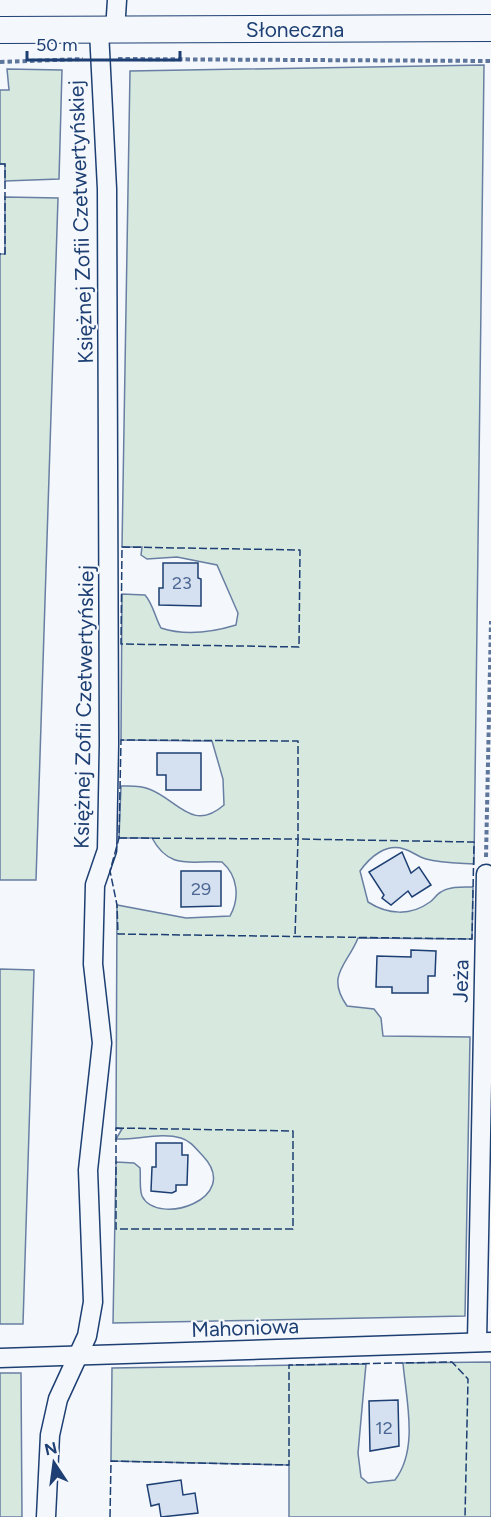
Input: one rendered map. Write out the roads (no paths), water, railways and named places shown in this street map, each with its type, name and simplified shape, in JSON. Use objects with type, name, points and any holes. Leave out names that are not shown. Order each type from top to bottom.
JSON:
[{"type":"main road","name":"Słoneczna","points":[[0,30],[491,28]]},
{"type":"main road","name":"Słoneczna","points":[[0,36],[107,31]]},
{"type":"street","name":"Księżnej Zofii Czetwertyńskiej","points":[[46,1517],[50,1435],[58,1400],[87,1336],[93,1302],[88,1170],[102,1043],[93,964],[94,908],[95,885],[107,850],[108,828],[107,189],[99,59],[117,0]]},
{"type":"street","name":"Jeża","points":[[484,1342],[486,874]]},
{"type":"street","name":"Mahoniowa","points":[[0,1358],[484,1342]]}]
